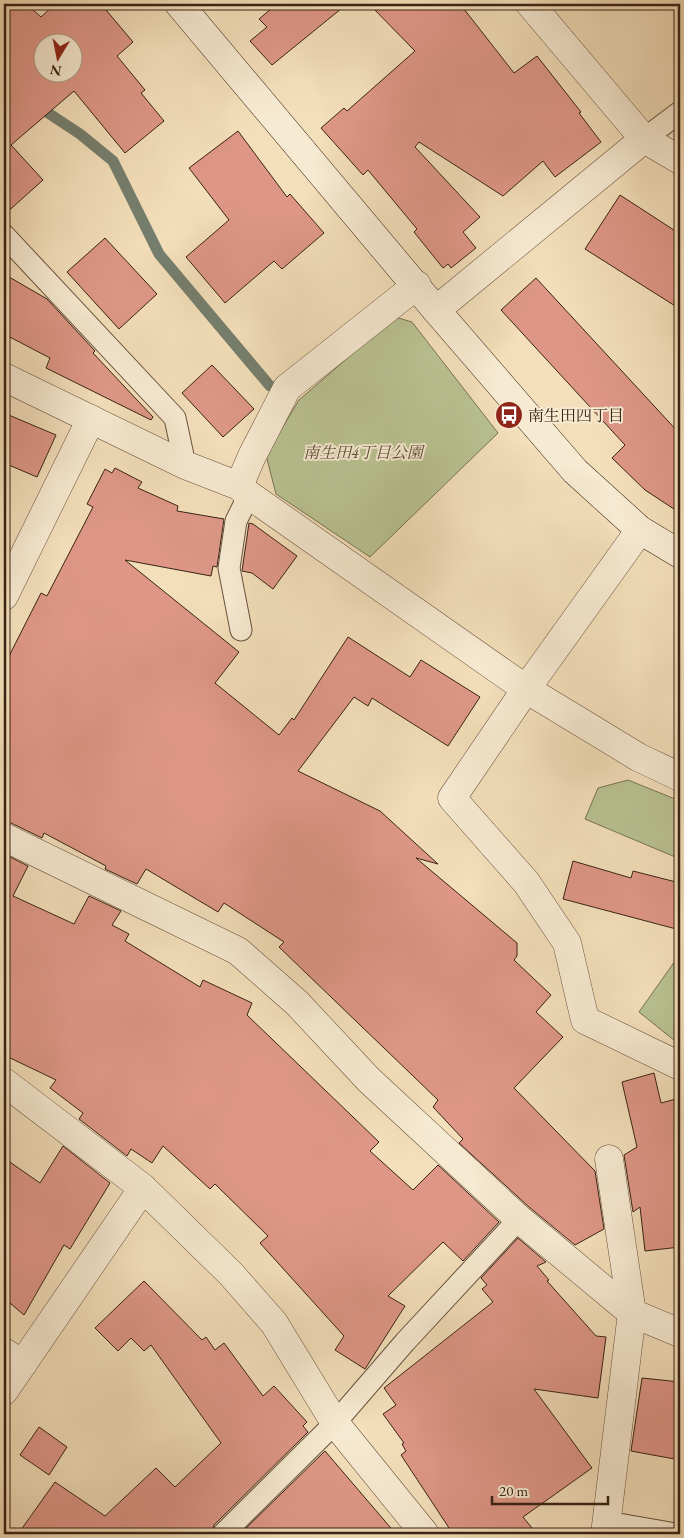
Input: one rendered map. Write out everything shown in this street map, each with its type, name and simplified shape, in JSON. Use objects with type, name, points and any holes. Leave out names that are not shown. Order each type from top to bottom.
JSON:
[{"type":"street","points":[[179,4],[436,310],[575,471],[640,530],[680,554]]},
{"type":"street","points":[[530,4],[644,139],[680,160]]},
{"type":"street","points":[[436,310],[644,139]]},
{"type":"street","points":[[244,491],[252,456],[287,388],[417,286]]},
{"type":"street","points":[[4,377],[185,465],[244,491],[526,689],[638,757],[680,777]]},
{"type":"street","points":[[4,596],[91,419]]},
{"type":"street","points":[[640,530],[526,689],[452,798],[526,882],[567,943],[585,1020],[680,1066]]},
{"type":"street","points":[[4,837],[238,951],[297,1003],[369,1080],[519,1219],[632,1313],[680,1333]]},
{"type":"street","points":[[4,1082],[143,1188],[231,1274],[274,1323],[335,1423],[425,1534]]},
{"type":"street","points":[[606,1528],[632,1313],[609,1159]]},
{"type":"street","points":[[4,1391],[13,1358],[143,1188]]},
{"type":"lane","points":[[644,139],[680,112]]},
{"type":"lane","points":[[4,235],[175,418],[185,465]]},
{"type":"lane","points":[[241,630],[229,568],[236,520],[244,491]]},
{"type":"lane","points":[[223,1534],[335,1423],[405,1342],[519,1219]]},
{"type":"lane","points":[[606,1528],[676,1534]]},
{"type":"green space","name":"南生田4丁目公園","points":[[395,317],[412,322],[498,433],[370,557],[276,494],[266,455],[299,400]]},
{"type":"green space","points":[[628,780],[680,801],[680,859],[585,819],[598,788]]},
{"type":"green space","points":[[680,954],[680,1045],[639,1012]]},
{"type":"building","points":[[4,4],[26,4],[41,17],[55,4],[101,4],[133,42],[117,56],[145,90],[141,93],[164,121],[125,153],[74,91],[11,145],[43,180],[4,215]]},
{"type":"building","points":[[277,4],[347,4],[272,65],[250,41],[267,27],[259,19]]},
{"type":"building","points":[[369,4],[460,4],[514,73],[537,56],[581,112],[579,113],[601,142],[555,177],[543,161],[503,196],[419,142],[415,147],[480,217],[463,232],[476,248],[451,268],[448,264],[443,268],[414,232],[417,229],[368,170],[363,175],[321,128],[344,108],[347,111],[415,51]]},
{"type":"building","points":[[238,131],[287,197],[290,194],[324,233],[282,269],[274,261],[225,303],[186,257],[229,220],[189,168]]},
{"type":"building","points":[[620,195],[680,234],[680,309],[585,249]]},
{"type":"building","points":[[105,238],[157,294],[119,329],[67,272]]},
{"type":"building","points":[[4,274],[47,299],[95,351],[93,353],[153,417],[151,420],[46,368],[50,358],[4,334]]},
{"type":"building","points":[[536,278],[680,434],[680,513],[645,490],[612,458],[625,445],[501,310]]},
{"type":"building","points":[[212,365],[254,409],[223,437],[182,393]]},
{"type":"building","points":[[4,413],[56,435],[37,477],[4,463]]},
{"type":"building","points":[[115,468],[142,482],[138,488],[178,506],[177,511],[224,519],[217,567],[213,566],[211,576],[125,560],[239,652],[215,683],[279,735],[292,718],[294,720],[348,637],[410,677],[421,660],[480,697],[448,746],[372,698],[368,706],[354,697],[298,771],[380,811],[438,864],[416,858],[517,943],[517,956],[514,960],[551,995],[536,1012],[563,1037],[514,1088],[595,1171],[604,1229],[575,1245],[529,1207],[459,1143],[463,1139],[433,1107],[438,1100],[279,947],[284,942],[224,903],[218,912],[146,869],[137,884],[105,869],[106,866],[44,833],[42,838],[11,823],[4,822],[4,666],[41,593],[47,596],[93,507],[87,504],[105,469],[112,473]]},
{"type":"building","points":[[249,523],[297,556],[273,589],[252,573],[242,571]]},
{"type":"building","points":[[4,854],[28,866],[13,896],[74,924],[89,896],[121,911],[112,925],[129,934],[125,941],[200,987],[203,980],[252,1003],[247,1015],[379,1142],[370,1151],[413,1190],[438,1165],[499,1222],[463,1261],[443,1242],[388,1296],[405,1306],[365,1369],[335,1350],[344,1336],[260,1243],[268,1236],[215,1184],[210,1189],[163,1146],[152,1163],[131,1149],[127,1156],[79,1119],[83,1113],[50,1088],[56,1080],[4,1055]]},
{"type":"building","points":[[573,861],[631,878],[633,871],[680,883],[680,930],[563,899]]},
{"type":"building","points":[[654,1073],[661,1103],[680,1098],[680,1247],[645,1251],[640,1207],[633,1212],[624,1155],[637,1147],[622,1082]]},
{"type":"building","points":[[63,1146],[110,1183],[70,1249],[64,1245],[24,1315],[4,1298],[4,1158],[40,1183]]},
{"type":"building","points":[[518,1238],[546,1262],[537,1266],[549,1280],[547,1281],[596,1336],[606,1337],[598,1398],[534,1389],[592,1468],[523,1517],[537,1534],[453,1534],[401,1455],[406,1451],[402,1444],[404,1443],[383,1414],[396,1405],[384,1388],[493,1302],[482,1289],[487,1285],[481,1278]]},
{"type":"building","points":[[144,1281],[202,1340],[206,1337],[215,1350],[224,1343],[263,1396],[274,1386],[307,1422],[303,1426],[308,1432],[214,1525],[211,1534],[18,1534],[55,1482],[105,1516],[156,1468],[175,1487],[221,1443],[151,1345],[144,1351],[131,1338],[118,1351],[95,1328]]},
{"type":"building","points":[[642,1378],[680,1382],[680,1460],[631,1451]]},
{"type":"building","points":[[39,1427],[67,1447],[49,1475],[20,1455]]},
{"type":"building","points":[[325,1451],[396,1534],[240,1534]]},
{"type":"waterway","points":[[36,105],[80,134],[113,161],[159,254],[270,386]]},
{"type":"place","name":"南生田四丁目","points":[[509,415]]}]
